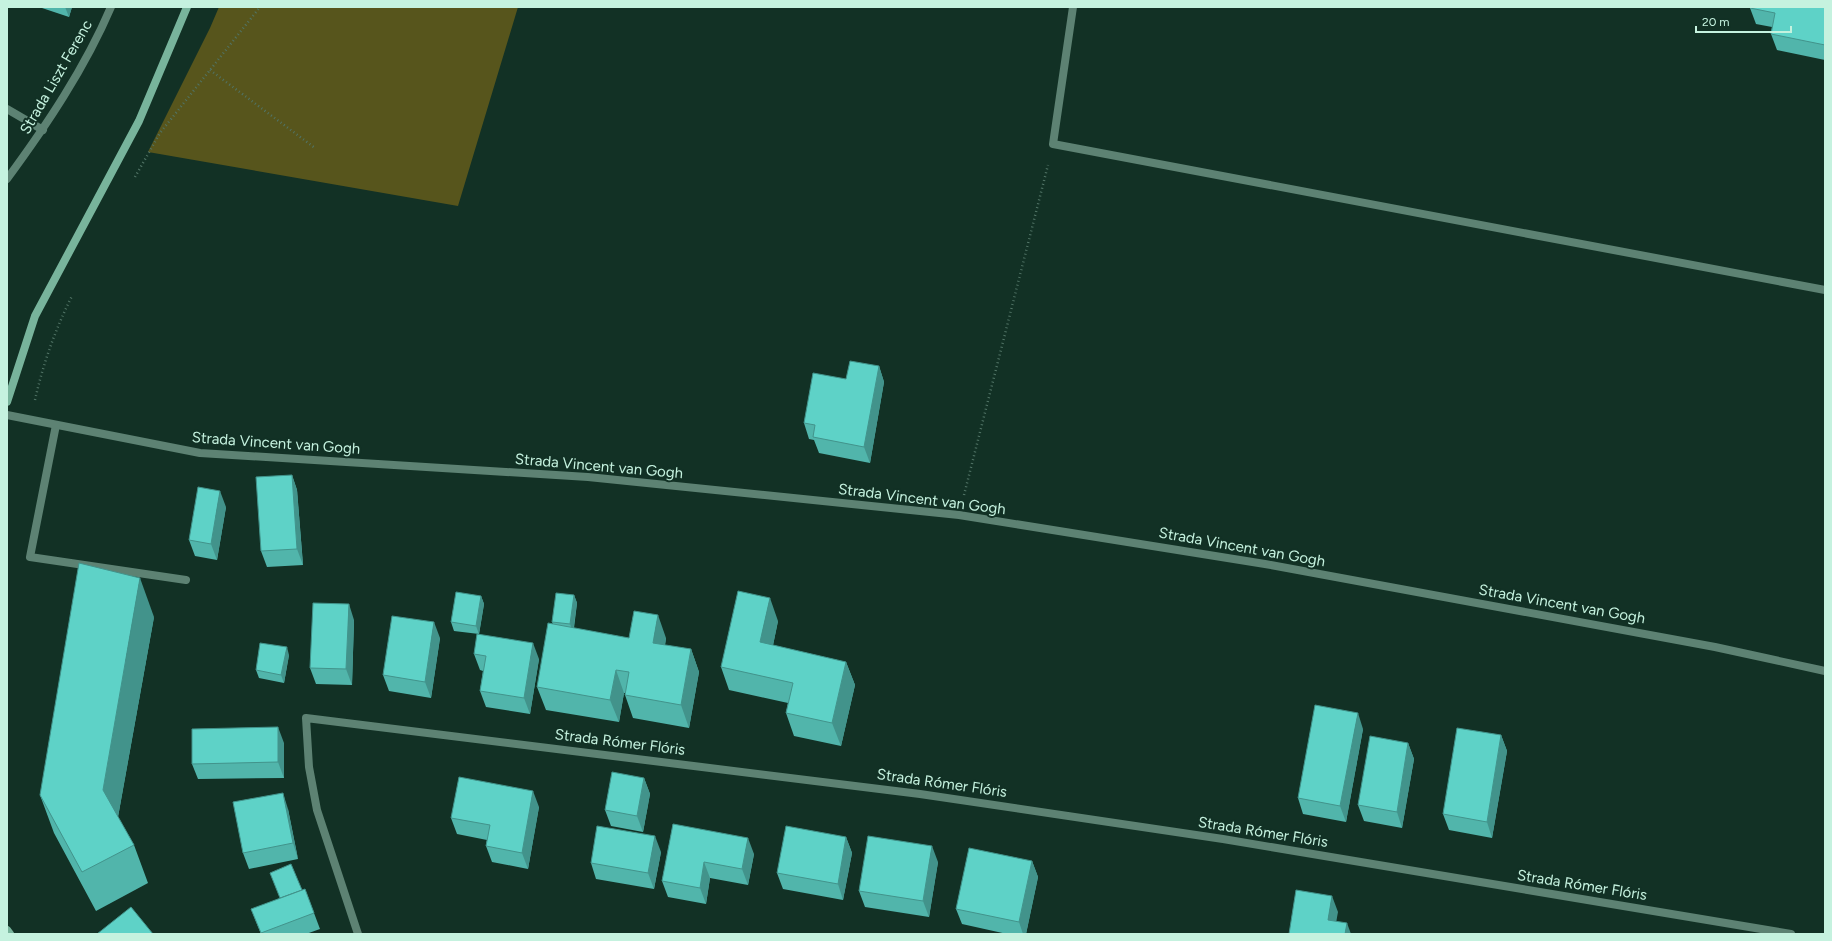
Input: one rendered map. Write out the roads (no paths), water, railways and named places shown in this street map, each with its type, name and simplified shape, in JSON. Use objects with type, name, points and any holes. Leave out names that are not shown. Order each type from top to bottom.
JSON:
[{"type":"street","name":"Strada Liszt Ferenc","points":[[7,179],[43,130],[102,27],[111,7]]},
{"type":"street","points":[[7,402],[35,316],[139,121],[187,7]]},
{"type":"street","points":[[1073,7],[1054,144],[1825,290]]},
{"type":"street","points":[[7,109],[43,130]]},
{"type":"street","name":"Strada Vincent van Gogh","points":[[7,415],[200,453],[588,477],[959,515],[1266,564],[1707,646],[1825,671]]},
{"type":"street","points":[[56,425],[30,557],[186,580]]},
{"type":"street","name":"Strada Rómer Flóris","points":[[358,934],[317,810],[310,767],[306,718],[920,794],[1223,839],[1791,934]]},
{"type":"street","points":[[7,930],[10,934]]}]
